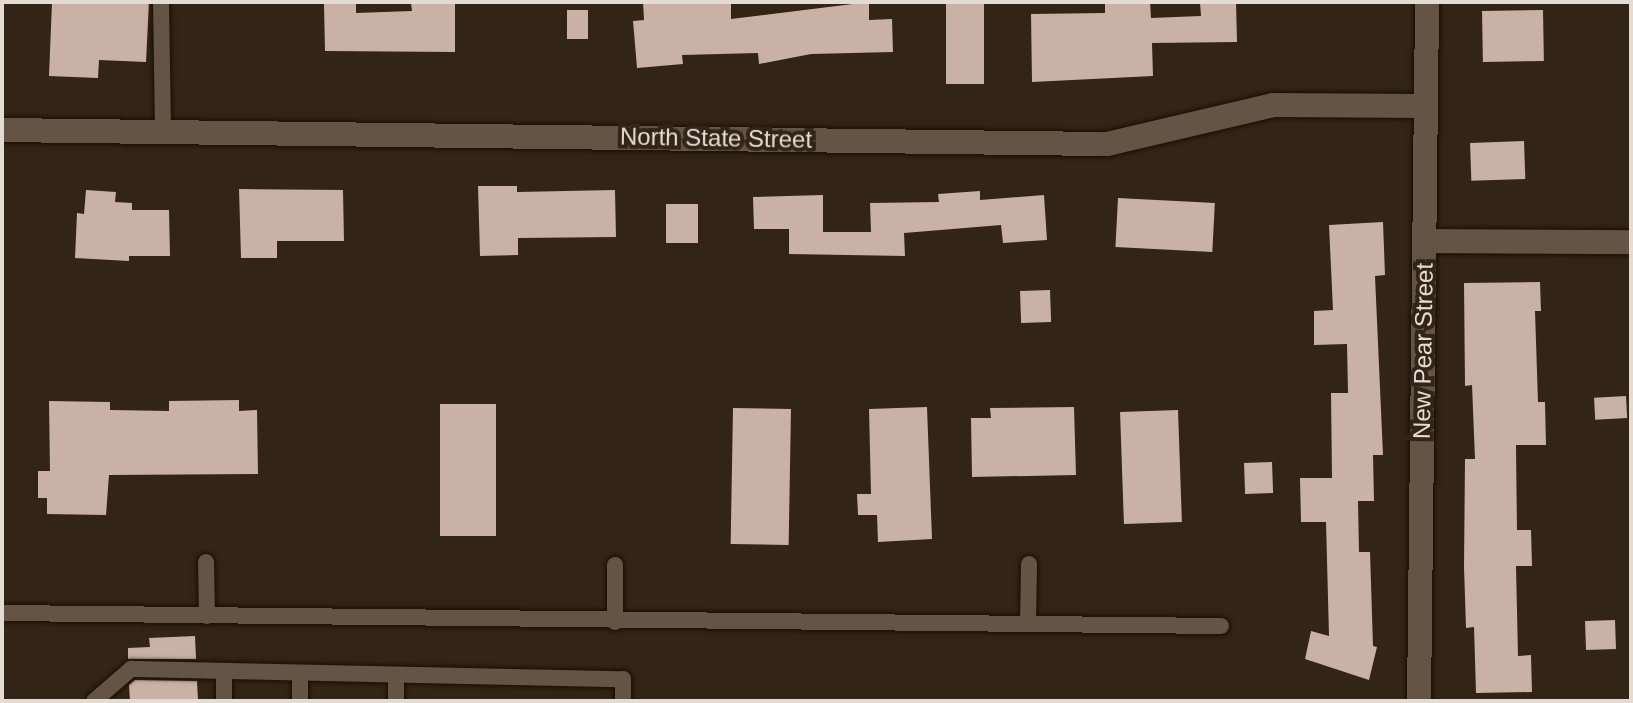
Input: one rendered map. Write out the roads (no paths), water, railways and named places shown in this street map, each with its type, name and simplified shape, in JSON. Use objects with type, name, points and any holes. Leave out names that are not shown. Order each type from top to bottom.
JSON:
[{"type":"street","name":"New Pear Street","points":[[1419,701],[1427,2]]},
{"type":"street","name":"North State Street","points":[[2,130],[1107,144],[1154,137],[1234,110],[1273,105],[1425,106]]},
{"type":"street","points":[[1424,241],[1631,242]]},
{"type":"lane","points":[[161,2],[163,132]]},
{"type":"lane","points":[[206,562],[207,616]]},
{"type":"lane","points":[[1028,624],[1029,564]]},
{"type":"lane","points":[[615,565],[615,622]]},
{"type":"lane","points":[[2,613],[615,622],[1221,626]]},
{"type":"lane","points":[[94,701],[131,669],[396,677],[623,679],[623,701]]},
{"type":"lane","points":[[224,672],[224,701]]},
{"type":"lane","points":[[300,674],[300,701]]},
{"type":"lane","points":[[396,677],[396,701]]}]
